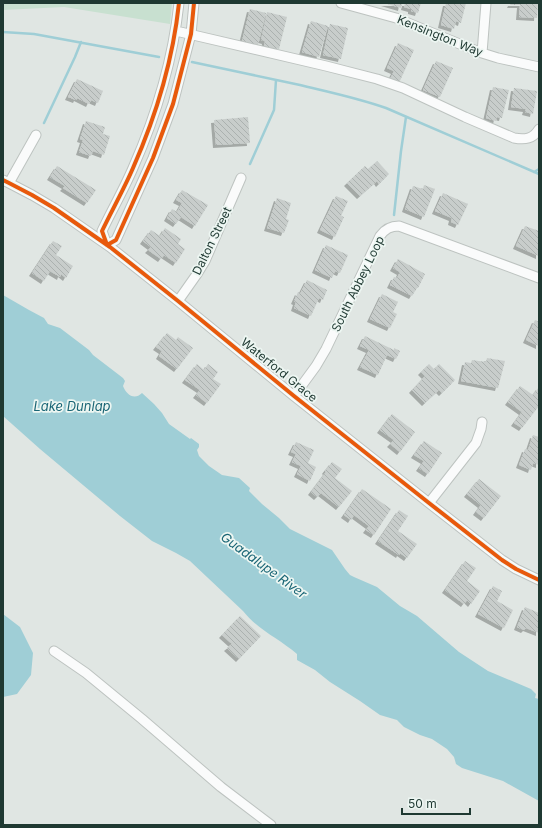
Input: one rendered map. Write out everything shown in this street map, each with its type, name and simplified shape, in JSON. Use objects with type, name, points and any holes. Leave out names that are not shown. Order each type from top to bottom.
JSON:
[{"type":"street","points":[[180,3],[176,31],[167,72],[150,126],[133,168],[102,231],[106,245],[116,240],[153,158],[172,104],[191,34],[194,3]]},
{"type":"street","name":"Kensington Way","points":[[341,3],[401,20],[482,53],[539,67]]},
{"type":"street","points":[[482,53],[486,3]]},
{"type":"street","points":[[176,31],[377,79],[402,88],[514,138],[530,138],[539,129]]},
{"type":"street","points":[[6,182],[36,135]]},
{"type":"street","name":"Dalton Street","points":[[178,301],[205,261],[241,178]]},
{"type":"street","name":"Waterford Grace","points":[[6,182],[54,208],[106,245],[502,560],[516,569],[539,580]]},
{"type":"street","name":"South Abbey Loop","points":[[294,396],[316,366],[326,349],[380,236],[384,230],[391,226],[398,226],[539,278]]},
{"type":"street","points":[[429,503],[476,443],[482,429],[482,422]]},
{"type":"street","points":[[54,651],[86,673],[221,787],[271,825]]},
{"type":"green space","points":[[3,3],[172,3],[170,24],[64,7],[3,10]]},
{"type":"water","name":"Lake Dunlap","points":[[3,295],[44,318],[48,324],[60,328],[89,350],[93,355],[123,378],[125,381],[123,386],[128,394],[131,396],[136,396],[142,393],[162,413],[169,424],[199,444],[197,450],[199,456],[209,466],[222,475],[239,478],[250,488],[249,491],[262,504],[290,529],[332,550],[350,575],[377,587],[400,606],[417,616],[459,652],[488,671],[531,689],[536,694],[535,698],[539,699],[539,801],[503,781],[462,768],[456,764],[454,757],[447,749],[432,739],[404,727],[397,720],[380,715],[330,682],[315,670],[297,660],[297,654],[255,624],[190,561],[152,541],[40,449],[3,416]]},
{"type":"water","points":[[3,614],[20,627],[33,653],[31,675],[17,694],[3,697]]},
{"type":"building","points":[[384,3],[402,3],[401,8]]},
{"type":"building","points":[[405,3],[421,3],[418,13],[404,7]]},
{"type":"building","points":[[446,3],[466,3],[461,23],[456,21],[454,29],[441,25]]},
{"type":"building","points":[[511,3],[538,3],[537,18],[519,17],[520,5],[510,5]]},
{"type":"building","points":[[250,9],[266,13],[258,45],[242,41]]},
{"type":"building","points":[[267,12],[287,17],[279,49],[264,46],[265,41],[261,40]]},
{"type":"building","points":[[311,21],[328,26],[319,57],[302,52]]},
{"type":"building","points":[[330,24],[348,28],[341,59],[323,55]]},
{"type":"building","points":[[398,43],[414,50],[399,83],[390,79],[394,71],[387,68]]},
{"type":"building","points":[[436,61],[453,68],[440,97],[423,90]]},
{"type":"building","points":[[77,79],[103,91],[98,103],[91,100],[89,104],[77,98],[76,100],[68,97]]},
{"type":"building","points":[[493,87],[509,90],[502,118],[497,117],[496,121],[486,118]]},
{"type":"building","points":[[514,88],[537,91],[533,114],[525,112],[526,109],[511,107]]},
{"type":"building","points":[[248,117],[250,143],[216,145],[214,120]]},
{"type":"building","points":[[86,121],[105,127],[103,134],[110,136],[104,155],[93,151],[91,156],[79,152],[83,140],[80,139]]},
{"type":"building","points":[[377,161],[389,174],[379,184],[377,181],[360,196],[347,183],[365,166],[368,169]]},
{"type":"building","points":[[57,166],[96,190],[87,203],[63,188],[65,186],[50,177]]},
{"type":"building","points":[[424,185],[435,189],[424,217],[405,209],[413,186],[423,189]]},
{"type":"building","points":[[182,190],[208,205],[195,226],[181,217],[176,224],[167,218],[172,209],[177,212],[182,203],[176,200]]},
{"type":"building","points":[[443,193],[468,204],[458,225],[451,222],[452,218],[435,211]]},
{"type":"building","points":[[336,196],[348,201],[341,216],[344,217],[335,237],[320,230]]},
{"type":"building","points":[[277,198],[291,203],[286,219],[289,220],[284,233],[267,228]]},
{"type":"building","points":[[525,226],[539,231],[539,256],[516,246]]},
{"type":"building","points":[[165,228],[181,239],[178,244],[185,249],[176,263],[164,255],[161,259],[148,250],[151,247],[143,241],[151,230],[160,236]]},
{"type":"building","points":[[53,241],[62,246],[56,255],[73,266],[66,278],[61,274],[60,277],[50,271],[44,281],[32,273]]},
{"type":"building","points":[[326,245],[348,255],[340,273],[335,271],[332,278],[315,270]]},
{"type":"building","points":[[398,259],[425,274],[412,296],[390,285],[394,277],[397,278],[400,272],[393,268]]},
{"type":"building","points":[[307,280],[327,290],[323,300],[319,298],[311,316],[294,308],[296,302],[294,301],[298,292],[300,294]]},
{"type":"building","points":[[382,294],[398,302],[393,312],[397,314],[390,328],[370,319]]},
{"type":"building","points":[[535,320],[539,322],[539,346],[526,340]]},
{"type":"building","points":[[167,333],[176,340],[178,337],[193,348],[177,369],[159,356],[162,351],[156,347]]},
{"type":"building","points":[[365,336],[394,350],[394,348],[400,351],[396,359],[387,355],[378,375],[360,367],[369,350],[360,346]]},
{"type":"building","points":[[487,358],[505,361],[498,388],[461,381],[465,362],[471,363],[472,360],[486,362]]},
{"type":"building","points":[[197,364],[204,370],[208,364],[218,372],[213,379],[221,384],[207,403],[196,395],[200,390],[185,380]]},
{"type":"building","points":[[429,364],[434,369],[439,364],[455,380],[442,393],[439,390],[425,403],[412,390],[425,376],[421,372]]},
{"type":"building","points":[[520,386],[533,395],[539,387],[539,406],[522,428],[514,423],[522,412],[508,402]]},
{"type":"building","points":[[392,414],[415,432],[400,452],[390,444],[394,440],[380,430]]},
{"type":"building","points":[[533,435],[539,437],[539,465],[533,463],[531,470],[519,465],[525,449],[528,450]]},
{"type":"building","points":[[424,441],[442,453],[428,474],[419,468],[424,461],[414,455]]},
{"type":"building","points":[[296,442],[314,450],[308,463],[316,467],[310,481],[297,474],[301,466],[292,462],[296,454],[291,452]]},
{"type":"building","points":[[332,462],[342,469],[335,478],[352,491],[339,507],[321,493],[317,497],[311,492]]},
{"type":"building","points":[[479,479],[501,496],[484,518],[476,512],[481,505],[467,494]]},
{"type":"building","points":[[362,489],[391,509],[374,535],[366,530],[369,526],[354,515],[351,520],[344,515]]},
{"type":"building","points":[[399,510],[408,516],[398,531],[417,544],[407,558],[400,553],[399,555],[378,541]]},
{"type":"building","points":[[465,561],[476,568],[467,581],[480,591],[471,604],[467,600],[464,604],[445,590]]},
{"type":"building","points":[[493,586],[502,591],[497,601],[513,610],[504,628],[478,614]]},
{"type":"building","points":[[525,607],[539,613],[539,633],[526,628],[524,630],[517,627]]},
{"type":"building","points":[[240,616],[261,636],[239,659],[227,648],[232,644],[222,635]]},
{"type":"waterway","points":[[3,32],[34,34],[159,57]]},
{"type":"waterway","points":[[44,123],[81,42]]},
{"type":"waterway","points":[[192,62],[300,85],[375,104],[539,174]]},
{"type":"waterway","points":[[250,164],[274,110],[276,80]]},
{"type":"waterway","points":[[394,215],[406,117]]},
{"type":"waterway","points":[[534,172],[539,169]]},
{"type":"cycle path","points":[[179,3],[173,45],[156,108],[126,184],[102,231],[107,245],[116,240],[153,158],[173,104],[191,34],[194,3]]},
{"type":"cycle path","points":[[3,180],[54,208],[110,247],[294,396],[502,560],[516,569],[539,580]]},
{"type":"water label","name":"Guadalupe River","points":[[264,565]]}]
